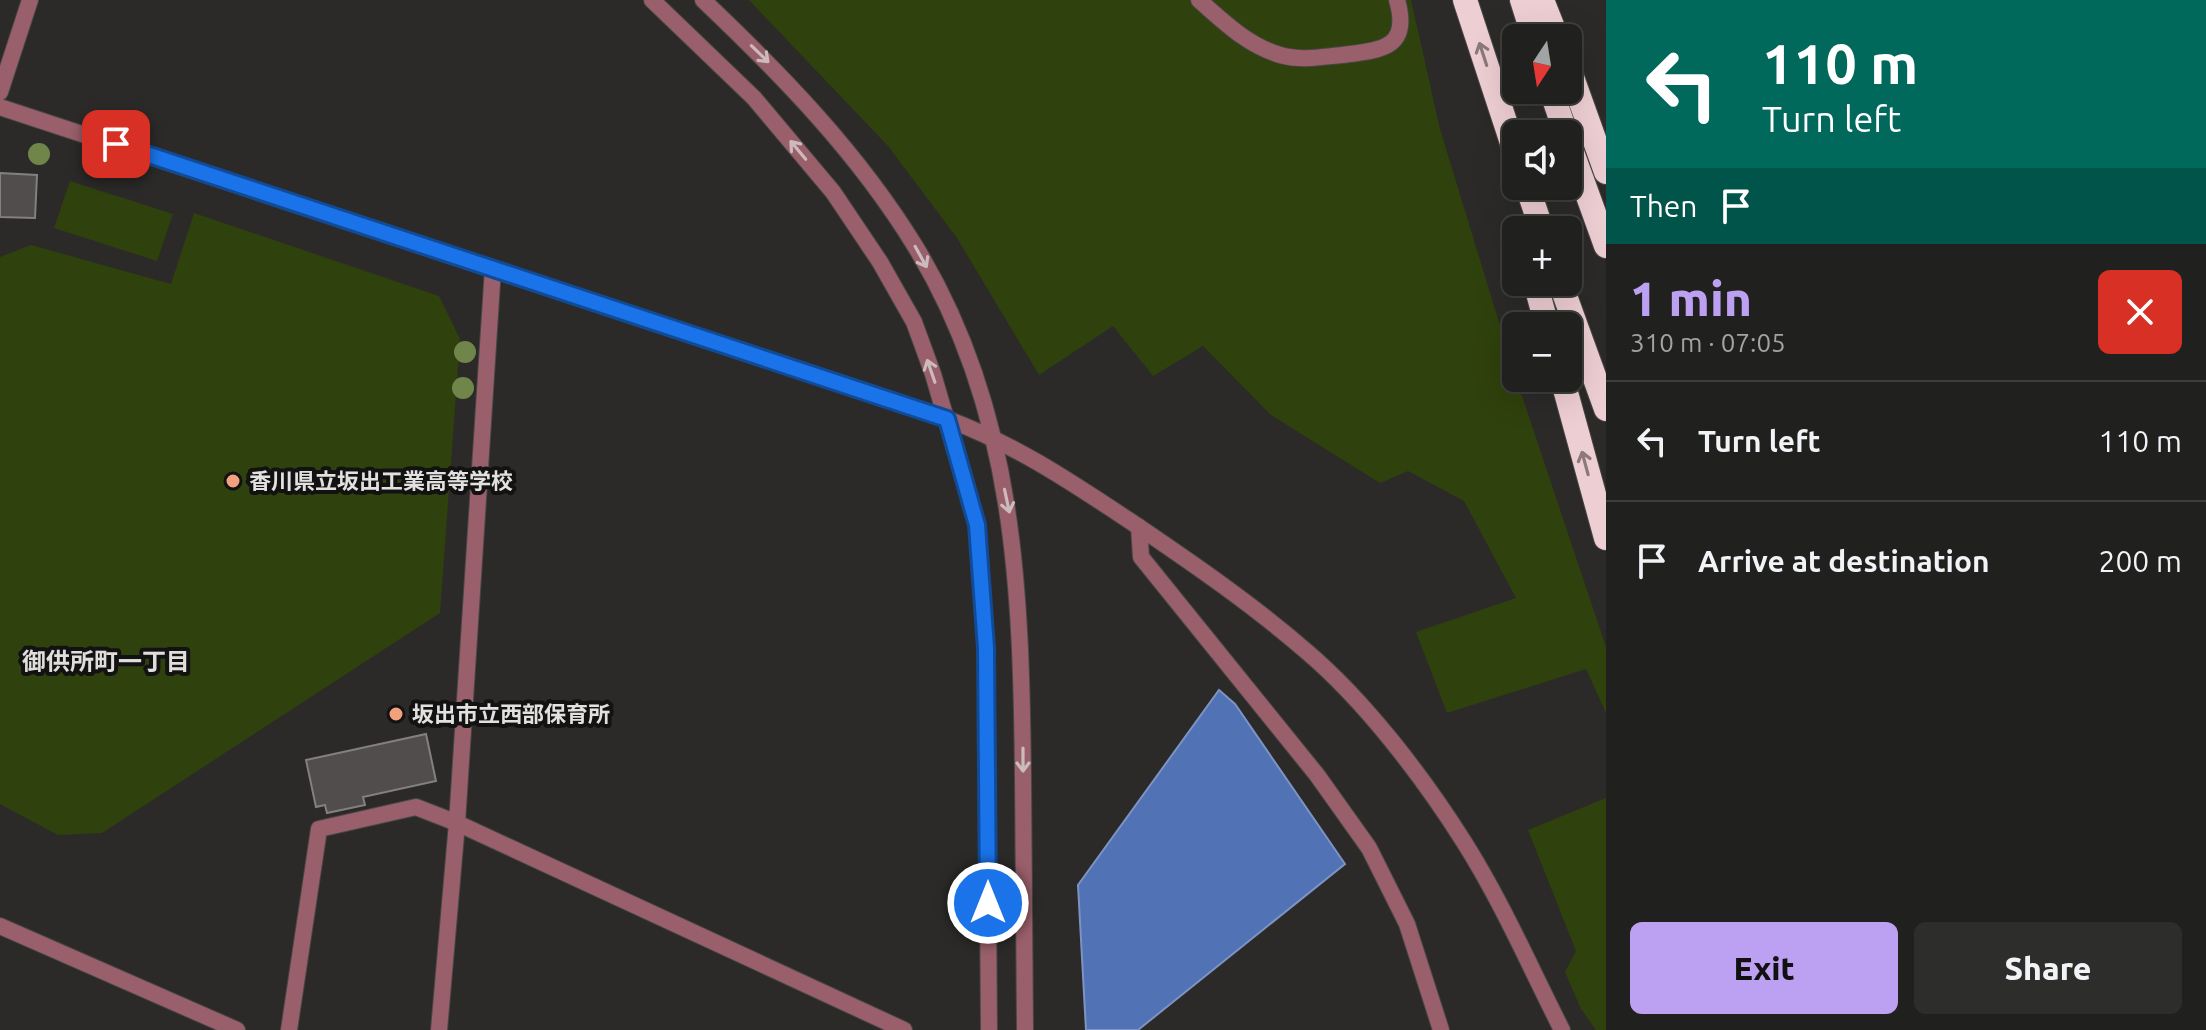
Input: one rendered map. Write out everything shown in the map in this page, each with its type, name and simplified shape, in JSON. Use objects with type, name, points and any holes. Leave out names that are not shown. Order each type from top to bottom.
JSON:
[{"type":"highway","points":[[1465,0],[1504,120]]},
{"type":"highway","points":[[1522,0],[1530,24]]},
{"type":"highway","points":[[1542,0],[1551,24]]},
{"type":"highway","points":[[1582,104],[1606,172]]},
{"type":"highway","points":[[1582,180],[1606,246]]},
{"type":"highway","points":[[1565,296],[1606,409]]},
{"type":"highway","points":[[1566,392],[1606,538]]},
{"type":"street","points":[[0,92],[30,0]]},
{"type":"street","points":[[652,0],[754,98],[833,192],[880,262],[914,322],[947,419],[977,525],[986,648],[989,1030]]},
{"type":"street","points":[[703,0],[778,71],[853,158],[915,247],[948,308],[993,436],[1011,520],[1022,646],[1025,1030]]},
{"type":"street","points":[[1199,0],[1246,40],[1281,55],[1305,59],[1383,50],[1396,38],[1403,21],[1397,0]]},
{"type":"street","points":[[0,107],[947,419],[993,436],[1043,462],[1193,562],[1308,653],[1384,734],[1464,842],[1529,959],[1562,1030]]},
{"type":"street","points":[[439,1030],[457,823],[493,268]]},
{"type":"street","points":[[1139,527],[1141,557],[1308,764],[1369,848],[1407,924],[1441,1030]]},
{"type":"street","points":[[289,1030],[319,829],[416,807],[457,823],[904,1030]]},
{"type":"street","points":[[0,926],[237,1030]]},
{"type":"green space","points":[[749,0],[1411,0],[1440,129],[1502,332],[1502,392],[1521,392],[1606,647],[1606,713],[1586,669],[1447,713],[1416,632],[1516,598],[1464,501],[1408,471],[1380,483],[1271,415],[1203,346],[1153,376],[1113,326],[1039,375],[957,238],[888,146]]},
{"type":"green space","points":[[70,181],[173,214],[157,261],[54,228]]},
{"type":"green space","name":"香川県立坂出工業高等学校","points":[[194,213],[439,296],[460,339],[440,613],[102,833],[58,835],[0,804],[0,257],[31,245],[171,284]]},
{"type":"green space","points":[[1606,798],[1606,1030],[1596,1030],[1581,1009],[1565,972],[1576,951],[1528,830]]},
{"type":"water","points":[[1219,690],[1235,704],[1345,864],[1138,1030],[1086,1030],[1078,885]]},
{"type":"building","points":[[0,173],[37,175],[35,218],[0,217]]},
{"type":"building","points":[[426,734],[436,781],[363,797],[365,805],[327,813],[325,805],[316,807],[306,760]]},
{"type":"place","name":"香川県立坂出工業高等学校","points":[[233,481]]},
{"type":"place","name":"坂出市立西部保育所","points":[[396,714]]},
{"type":"district","name":"御供所町一丁目","points":[[106,662]]},
{"type":"route","points":[[116,144],[711,338],[947,419],[977,525],[986,648],[988,903]]}]
